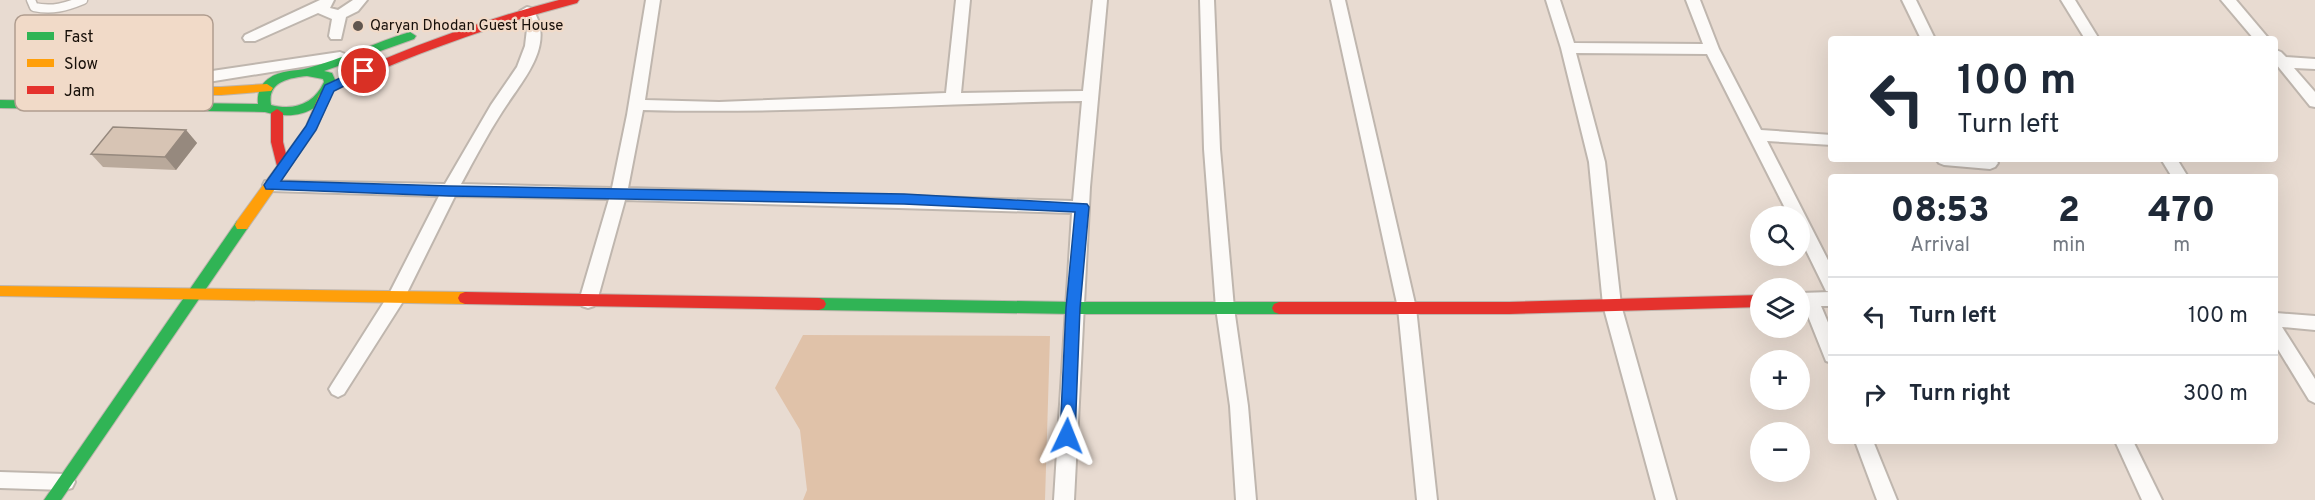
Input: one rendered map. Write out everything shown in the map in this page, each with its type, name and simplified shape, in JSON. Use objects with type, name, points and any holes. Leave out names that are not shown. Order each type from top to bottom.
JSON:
[{"type":"street","points":[[325,2],[323,10],[328,14],[340,14],[355,8],[360,0]]},
{"type":"street","points":[[284,166],[271,111],[262,99],[267,88],[283,76],[314,70],[432,29],[524,6],[573,0]]},
{"type":"street","points":[[588,301],[620,194],[638,105],[653,0]]},
{"type":"street","points":[[953,98],[963,0]]},
{"type":"street","points":[[1064,500],[1073,308],[1083,207],[1089,96],[1100,0]]},
{"type":"street","points":[[1207,0],[1212,149],[1225,308],[1239,406],[1246,500]]},
{"type":"street","points":[[1338,0],[1407,308],[1427,500]]},
{"type":"street","points":[[1553,0],[1568,48],[1597,162],[1612,305],[1666,500]]},
{"type":"street","points":[[1694,0],[1712,49],[1792,206]]},
{"type":"street","points":[[1909,0],[1927,36]]},
{"type":"street","points":[[2068,0],[2090,36]]},
{"type":"street","points":[[2228,0],[2259,36]]},
{"type":"street","points":[[250,38],[325,2]]},
{"type":"street","points":[[213,110],[287,113],[308,107],[327,92],[400,54],[524,6]]},
{"type":"street","points":[[338,388],[396,298],[449,191],[496,110],[524,68],[532,46],[534,29],[524,6]]},
{"type":"street","points":[[336,36],[340,14]]},
{"type":"street","points":[[1568,48],[1712,49]]},
{"type":"street","points":[[213,75],[296,66],[362,52]]},
{"type":"street","points":[[2281,65],[2315,64]]},
{"type":"street","points":[[2281,65],[2315,102]]},
{"type":"street","points":[[52,500],[192,295],[312,127],[330,82],[328,76],[314,70]]},
{"type":"street","points":[[213,89],[267,88]]},
{"type":"street","points":[[638,105],[718,107],[953,98],[1089,96]]},
{"type":"street","points":[[0,104],[15,104]]},
{"type":"street","points":[[1757,135],[1828,140]]},
{"type":"street","points":[[1964,162],[1991,166]]},
{"type":"street","points":[[271,185],[449,191],[904,199],[1083,207]]},
{"type":"street","points":[[1810,242],[1828,278]]},
{"type":"street","points":[[0,291],[1073,308],[1407,308],[1750,300]]},
{"type":"street","points":[[1810,299],[1828,299]]},
{"type":"street","points":[[1810,310],[1828,348]]},
{"type":"street","points":[[2278,321],[2315,323]]},
{"type":"street","points":[[2278,335],[2315,394]]},
{"type":"street","points":[[1865,444],[1887,500]]},
{"type":"street","points":[[2125,444],[2152,500]]},
{"type":"street","points":[[0,480],[65,482]]},
{"type":"lane","points":[[31,0],[34,7],[47,10],[65,8],[83,0]]},
{"type":"shaded area","points":[[803,335],[1050,336],[1045,500],[803,500],[807,490],[800,430],[775,388]]},
{"type":"building","points":[[113,127],[186,130],[165,157],[91,154]]},
{"type":"traffic: fast","points":[[314,70],[410,36]]},
{"type":"traffic: fast","points":[[295,73],[318,73],[328,76],[330,82],[326,91],[312,105],[304,109],[285,112],[265,108],[263,96],[267,87],[274,81],[295,73]]},
{"type":"traffic: fast","points":[[0,104],[15,104]]},
{"type":"traffic: fast","points":[[213,107],[265,108]]},
{"type":"traffic: fast","points":[[52,500],[242,225]]},
{"type":"traffic: fast","points":[[819,304],[1279,308]]},
{"type":"traffic: slow","points":[[213,91],[267,88]]},
{"type":"traffic: slow","points":[[242,225],[312,127],[325,95]]},
{"type":"traffic: slow","points":[[0,291],[465,298]]},
{"type":"traffic: jam","points":[[329,88],[388,61],[449,38],[510,17],[573,0]]},
{"type":"traffic: jam","points":[[277,113],[277,142],[283,166]]},
{"type":"traffic: jam","points":[[465,298],[819,304]]},
{"type":"traffic: jam","points":[[1279,308],[1509,308],[1750,301]]},
{"type":"place","name":"Qaryan Dhodan Guest House","points":[[358,26]]},
{"type":"route","points":[[364,71],[329,88],[312,127],[271,185],[449,191],[904,199],[1083,207],[1073,308],[1067,436]]}]
